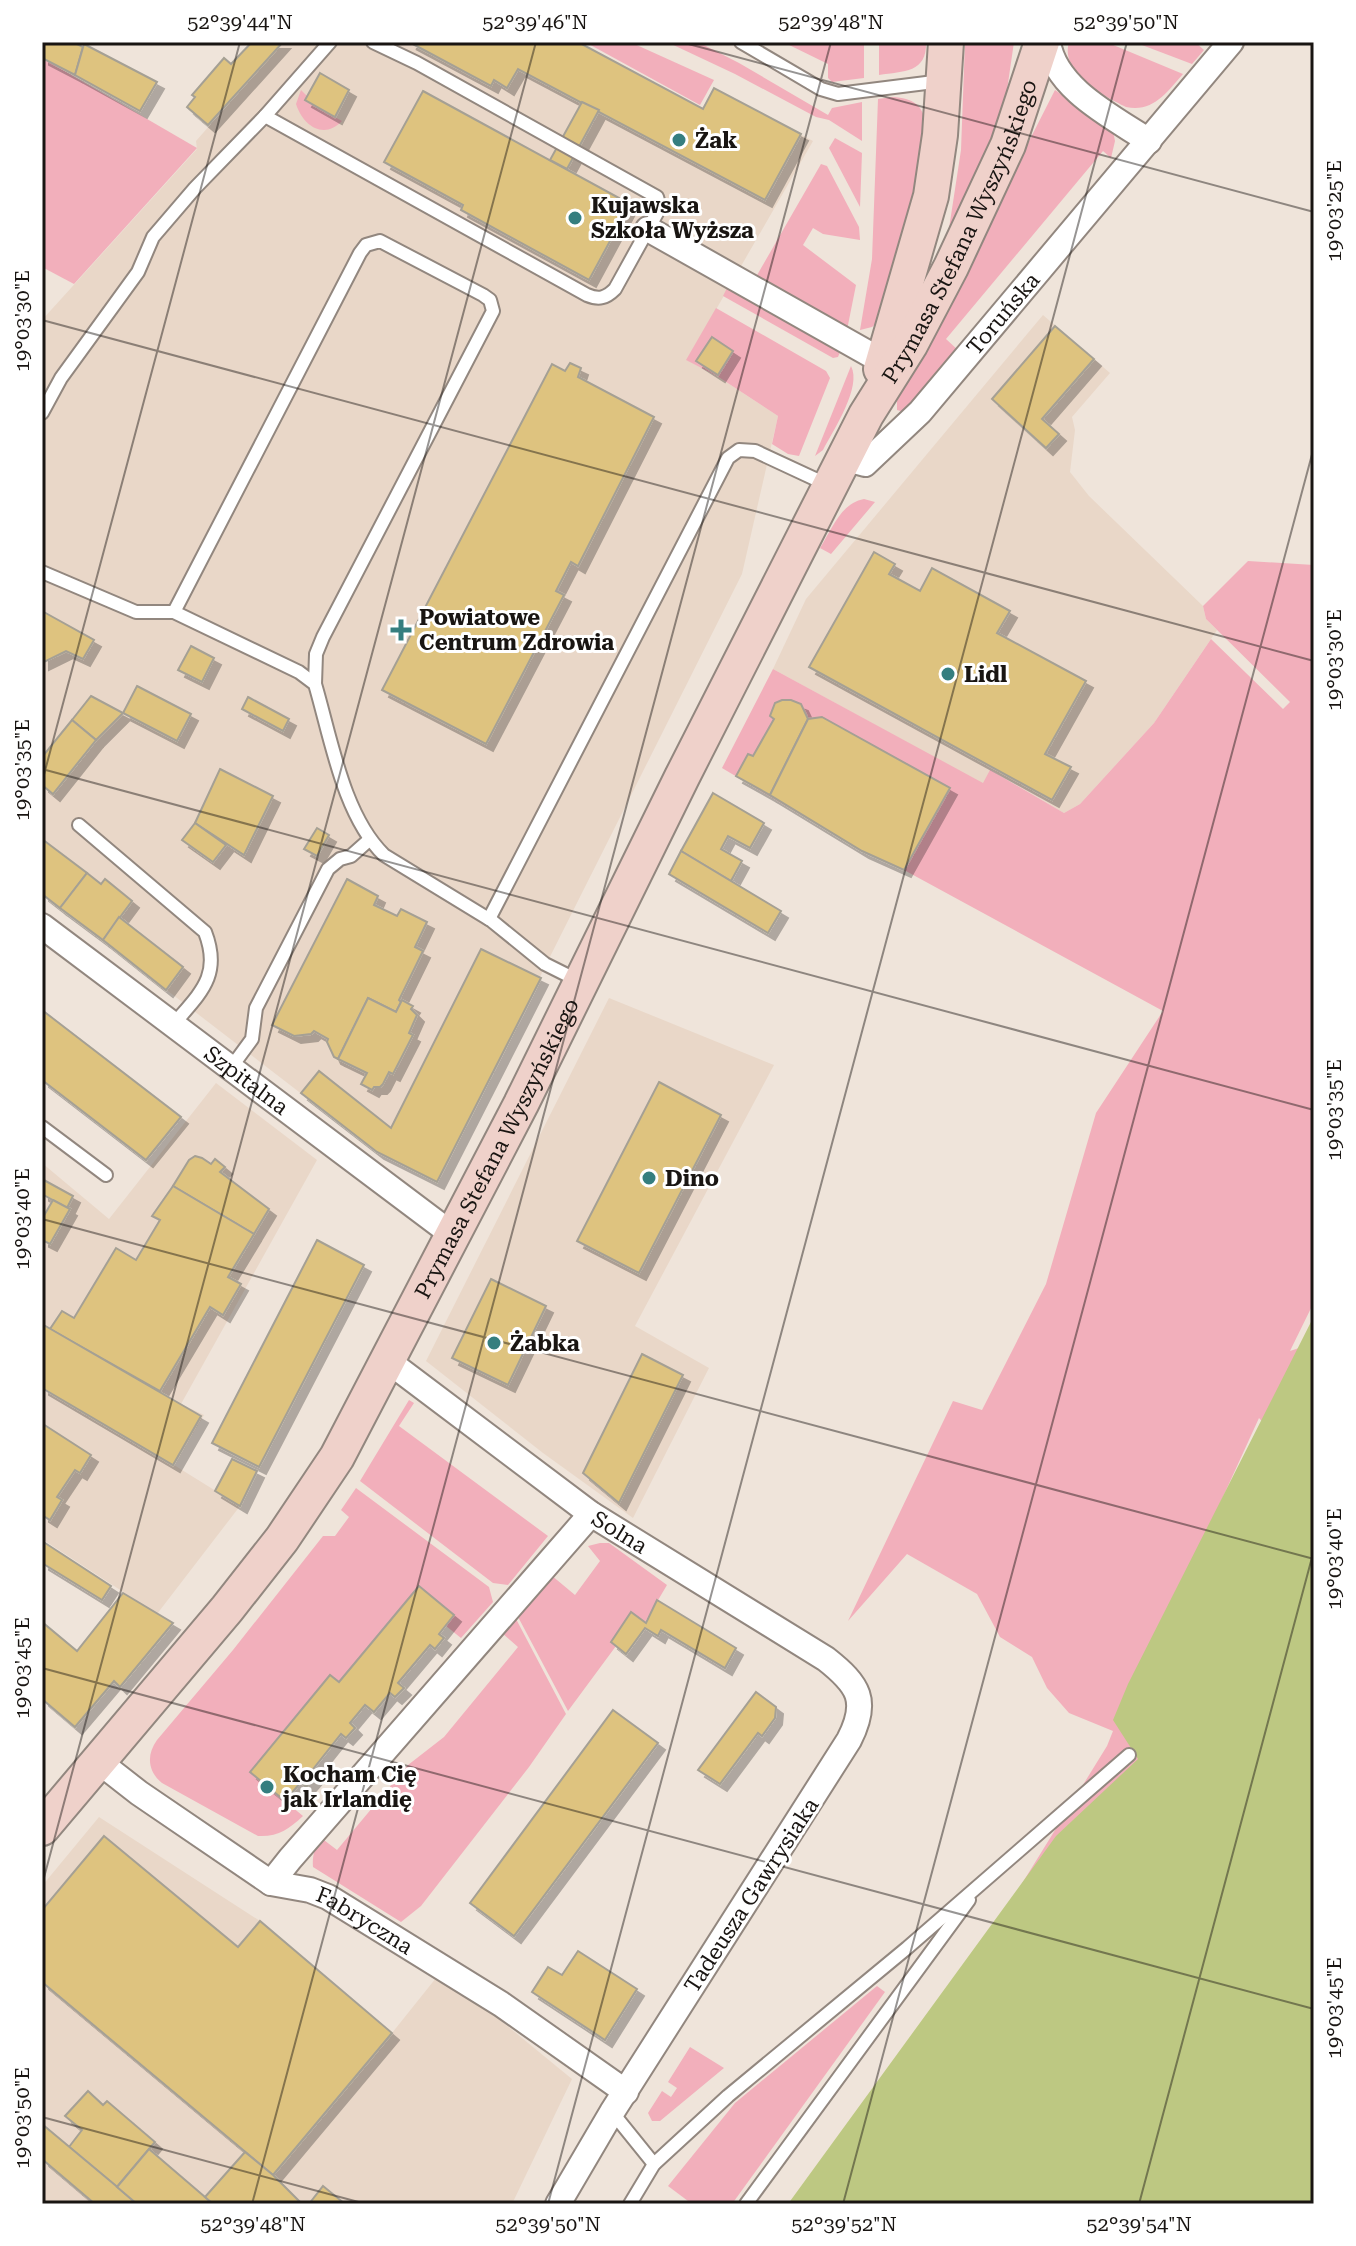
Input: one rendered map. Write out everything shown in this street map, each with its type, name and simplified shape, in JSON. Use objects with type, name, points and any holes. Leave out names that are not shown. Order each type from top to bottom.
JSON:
[{"type":"main road","name":"Prymasa Stefana Wyszyńskiego","points":[[42,1828],[227,1609],[282,1539],[337,1457],[453,1235],[838,473],[889,365],[931,196],[945,81],[946,42]]},
{"type":"main road","name":"Prymasa Stefana Wyszyńskiego","points":[[889,365],[931,308],[991,186],[1026,97],[1042,42]]},
{"type":"street","points":[[1048,42],[1050,54],[1060,73],[1107,113],[1149,141]]},
{"type":"street","name":"Toruńska","points":[[838,473],[865,464],[920,412],[1149,141],[1225,44]]},
{"type":"street","points":[[648,229],[889,365]]},
{"type":"street","name":"Szpitalna","points":[[42,926],[453,1235]]},
{"type":"street","name":"Solna","points":[[388,1361],[591,1514],[826,1659],[843,1673],[857,1692]]},
{"type":"street","points":[[271,1883],[591,1514]]},
{"type":"street","name":"Tadeusza Gawrysiaka","points":[[558,2204],[619,2102],[849,1740],[859,1719],[857,1692]]},
{"type":"street","name":"Fabryczna","points":[[98,1761],[139,1793],[271,1883],[310,1890],[328,1897],[501,2004],[619,2102]]},
{"type":"lane","points":[[42,413],[61,378],[138,272],[153,237],[330,42]]},
{"type":"lane","points":[[265,116],[596,299],[607,297],[615,289],[648,229],[659,204],[657,197],[431,70],[373,42]]},
{"type":"lane","points":[[741,42],[821,89],[838,94],[945,81]]},
{"type":"lane","points":[[174,612],[366,245],[380,241],[490,300],[493,311],[323,637],[316,654],[315,684],[351,805],[369,840],[384,855],[489,919],[545,964],[581,982]]},
{"type":"lane","points":[[489,919],[728,458],[739,450],[755,451],[838,473]]},
{"type":"lane","points":[[42,572],[136,612],[174,612],[299,672],[315,684]]},
{"type":"lane","points":[[79,825],[205,932],[209,943],[208,982],[173,1025]]},
{"type":"lane","points":[[230,1069],[252,1039],[256,1008],[328,869],[340,859],[351,856],[369,840]]},
{"type":"lane","points":[[42,1127],[106,1175]]},
{"type":"lane","points":[[630,2204],[654,2164],[728,2096],[895,1958],[1129,1755]]},
{"type":"lane","points":[[746,2204],[985,1879]]},
{"type":"lane","points":[[619,2102],[654,2164]]},
{"type":"shaded area","name":"Powiatowe Centrum Zdrowia","points":[[283,42],[578,42],[702,109],[714,88],[813,141],[687,360],[778,416],[742,574],[437,1182],[377,1152],[42,894],[42,320],[197,149],[196,141]]},
{"type":"shaded area","points":[[585,42],[630,42],[714,80],[700,105]]},
{"type":"shaded area","points":[[667,42],[698,42],[828,115],[832,108],[862,102],[862,141],[829,120],[816,117]]},
{"type":"shaded area","points":[[783,42],[864,42],[864,78],[832,82],[828,78],[828,64]]},
{"type":"shaded area","points":[[879,42],[926,42],[923,60],[912,69],[879,75]]},
{"type":"shaded area","points":[[965,42],[1014,42],[1007,90],[992,148],[948,235],[961,150]]},
{"type":"shaded area","points":[[1069,42],[1106,42],[1183,74],[1159,100],[1144,107],[1126,107],[1095,89],[1077,73],[1068,53]]},
{"type":"shaded area","points":[[1134,42],[1195,42],[1204,50],[1192,64]]},
{"type":"shaded area","points":[[42,58],[197,148],[74,284],[42,267]]},
{"type":"shaded area","points":[[301,90],[307,96],[305,101],[342,121],[335,127],[321,130],[309,124],[296,104]]},
{"type":"shaded area","points":[[1055,90],[1113,131],[1115,141],[1111,158],[1103,151],[946,339],[959,351],[919,398],[916,397],[904,412],[897,410],[897,401]]},
{"type":"shaded area","points":[[893,97],[916,104],[923,113],[925,126],[910,214],[879,321],[872,327],[860,330],[872,259],[878,99]]},
{"type":"shaded area","points":[[835,138],[862,153],[860,207],[829,148]]},
{"type":"shaded area","points":[[821,164],[827,166],[859,227],[860,240],[823,234],[813,228],[803,245],[856,285],[847,330],[756,277]]},
{"type":"shaded area","points":[[727,288],[840,352],[838,357],[833,358],[723,296]]},
{"type":"shaded area","points":[[716,308],[826,371],[830,378],[799,456],[788,454],[772,444],[778,416],[717,376],[686,360]]},
{"type":"shaded area","points":[[1043,315],[1110,373],[1072,417],[1075,430],[1070,472],[1089,496],[1203,606],[1206,619],[1217,630],[1154,723],[1080,804],[1064,813],[991,770],[983,784],[773,669],[806,599]]},
{"type":"shaded area","points":[[851,366],[853,385],[850,396],[823,450],[815,456]]},
{"type":"shaded area","points":[[864,499],[875,502],[831,554],[820,548],[843,511]]},
{"type":"shaded area","points":[[1248,561],[1314,565],[1314,1302],[1290,1351],[1314,1343],[1314,2204],[1018,1890],[1107,1746],[1113,1731],[1069,1713],[1047,1688],[1032,1657],[1000,1637],[977,1594],[907,1554],[848,1621],[953,1401],[982,1410],[1046,1284],[1096,1113],[1163,1011],[904,870],[862,851],[722,768],[773,669],[983,783],[990,770],[1064,813],[1080,804],[1154,723],[1211,639],[1283,709],[1290,702],[1206,619],[1203,606]],"holes":[[[1259,1418],[1267,1427],[1190,1569]]]},
{"type":"shaded area","points":[[609,998],[774,1065],[635,1326],[709,1368],[633,1518],[543,1453],[426,1361]]},
{"type":"shaded area","points":[[216,1083],[317,1160],[181,1404],[204,1415],[174,1465],[240,1506],[157,1614],[42,1539],[42,1163],[109,1219]]},
{"type":"shaded area","points":[[1314,1316],[1314,2204],[788,2204],[1056,1836],[1138,1759],[1113,1720],[1128,1684]]},
{"type":"shaded area","points":[[409,1400],[414,1403],[399,1426],[548,1536],[508,1585],[493,1583],[360,1481]]},
{"type":"shaded area","points":[[356,1488],[489,1587],[493,1602],[461,1638],[446,1626],[454,1615],[419,1586],[339,1682],[330,1675],[250,1772],[303,1816],[283,1831],[258,1836],[162,1783],[151,1769],[151,1752],[157,1740],[323,1536],[335,1536],[349,1517],[341,1510]]},
{"type":"shaded area","points":[[609,1543],[667,1585],[645,1622],[631,1612],[611,1642],[616,1646],[568,1711],[517,1615],[551,1575],[575,1595],[600,1561],[588,1546]]},
{"type":"shaded area","points":[[515,1617],[566,1714],[529,1767],[421,1906],[401,1922],[313,1867],[317,1844],[320,1837],[337,1850],[408,1765],[444,1737],[518,1647],[502,1633]]},
{"type":"shaded area","points":[[99,1817],[260,1921],[392,2033],[436,1978],[489,2011],[572,2079],[512,2204],[42,2204],[42,1886]]},
{"type":"shaded area","points":[[877,1986],[885,1992],[732,2204],[692,2204],[668,2186],[735,2103]]},
{"type":"shaded area","points":[[690,2047],[724,2068],[660,2121],[652,2121],[648,2113],[662,2091],[671,2097],[677,2088],[668,2082]]},
{"type":"building","points":[[42,42],[73,42],[83,47],[75,75],[42,58]]},
{"type":"building","points":[[252,42],[283,42],[208,125],[187,107],[195,97],[192,95],[224,58],[231,64]]},
{"type":"building","points":[[409,42],[578,42],[703,109],[714,88],[801,134],[765,200],[518,69],[507,88],[494,80],[491,86]]},
{"type":"building","points":[[84,44],[157,82],[140,111],[75,75]]},
{"type":"building","points":[[320,73],[349,90],[335,117],[305,100]]},
{"type":"building","points":[[423,91],[630,204],[589,280],[461,210],[463,205],[384,162]]},
{"type":"building","points":[[582,102],[599,110],[567,169],[550,160]]},
{"type":"building","points":[[1055,326],[1094,359],[1042,419],[1059,434],[1046,448],[992,399]]},
{"type":"building","points":[[712,337],[733,351],[718,375],[696,361]]},
{"type":"building","points":[[570,363],[581,368],[578,377],[654,417],[578,566],[571,562],[556,591],[564,595],[486,744],[382,690],[552,364],[565,371]]},
{"type":"building","name":"Lidl","points":[[874,552],[895,564],[889,574],[920,591],[932,568],[1010,611],[997,633],[1086,681],[1045,754],[1071,767],[1052,800],[809,667]]},
{"type":"building","points":[[42,611],[94,640],[83,659],[66,651],[42,663]]},
{"type":"building","points":[[191,646],[214,658],[202,682],[178,670]]},
{"type":"building","points":[[137,686],[191,714],[177,741],[123,713]]},
{"type":"building","points":[[91,696],[123,713],[96,740],[72,720]]},
{"type":"building","points":[[248,697],[289,719],[283,731],[242,709]]},
{"type":"building","points":[[782,700],[801,704],[808,719],[770,795],[736,776],[748,754],[753,756],[774,719],[770,716],[775,703]]},
{"type":"building","points":[[822,717],[950,788],[904,870],[862,851],[770,795],[808,719]]},
{"type":"building","points":[[72,720],[96,740],[53,794],[42,785],[42,757]]},
{"type":"building","points":[[220,769],[273,796],[244,855],[195,823]]},
{"type":"building","points":[[713,793],[764,823],[750,848],[728,836],[721,849],[742,861],[731,881],[681,851]]},
{"type":"building","points":[[195,823],[226,845],[213,862],[182,840]]},
{"type":"building","points":[[317,828],[329,835],[317,856],[304,849]]},
{"type":"building","points":[[42,839],[87,873],[60,908],[42,894]]},
{"type":"building","points":[[681,851],[781,911],[768,933],[669,874]]},
{"type":"building","points":[[87,873],[101,884],[105,879],[132,901],[103,940],[60,908]]},
{"type":"building","points":[[347,879],[378,896],[374,905],[397,916],[401,909],[427,922],[415,947],[423,951],[396,1012],[368,998],[338,1059],[334,1057],[328,1039],[314,1031],[294,1036],[272,1025]]},
{"type":"building","points":[[119,917],[183,967],[166,990],[103,940]]},
{"type":"building","points":[[481,949],[541,978],[437,1182],[377,1152],[301,1093],[319,1071],[391,1128]]},
{"type":"building","points":[[368,998],[396,1012],[402,1000],[413,1006],[411,1009],[417,1015],[409,1033],[413,1035],[393,1074],[389,1072],[383,1084],[372,1090],[361,1084],[367,1073],[338,1059]]},
{"type":"building","points":[[42,1010],[181,1117],[146,1160],[42,1080]]},
{"type":"building","name":"Dino","points":[[659,1082],[721,1115],[639,1273],[577,1241]]},
{"type":"building","points":[[195,1156],[211,1164],[215,1159],[225,1167],[220,1172],[269,1209],[254,1234],[173,1186],[189,1160]]},
{"type":"building","points":[[42,1179],[73,1196],[67,1208],[42,1194]]},
{"type":"building","points":[[173,1186],[254,1234],[228,1277],[241,1284],[223,1315],[210,1307],[160,1391],[50,1329],[62,1311],[74,1318],[116,1248],[136,1260],[160,1220],[152,1216]]},
{"type":"building","points":[[53,1200],[70,1209],[50,1244],[42,1240],[42,1219]]},
{"type":"building","points":[[317,1240],[364,1265],[259,1467],[212,1443]]},
{"type":"building","points":[[491,1279],[546,1306],[508,1385],[452,1358]]},
{"type":"building","points":[[42,1324],[201,1416],[173,1465],[42,1388]]},
{"type":"building","points":[[642,1354],[683,1375],[619,1503],[583,1473]]},
{"type":"building","points":[[43,1424],[91,1455],[80,1473],[75,1470],[57,1497],[62,1500],[50,1520],[42,1515]]},
{"type":"building","points":[[232,1459],[257,1471],[240,1506],[215,1491]]},
{"type":"building","points":[[42,1541],[111,1586],[102,1600],[42,1563]]},
{"type":"building","points":[[419,1586],[454,1615],[439,1634],[444,1638],[435,1649],[430,1645],[398,1683],[404,1688],[395,1697],[390,1693],[374,1712],[365,1705],[350,1723],[355,1728],[346,1738],[341,1734],[310,1773],[315,1777],[306,1787],[301,1782],[285,1801],[250,1772],[330,1675],[339,1682]]},
{"type":"building","points":[[123,1593],[173,1623],[120,1687],[114,1681],[75,1727],[42,1699],[42,1622],[77,1651]]},
{"type":"building","points":[[657,1600],[736,1648],[725,1668],[661,1630],[658,1636],[645,1628],[626,1654],[611,1642],[631,1612],[646,1623]]},
{"type":"building","points":[[756,1692],[776,1707],[775,1718],[762,1736],[758,1733],[720,1784],[698,1770]]},
{"type":"building","points":[[613,1710],[658,1743],[514,1936],[470,1903]]},
{"type":"building","points":[[104,1836],[238,1947],[260,1921],[392,2033],[273,2175],[42,1982],[42,1910]]},
{"type":"building","points":[[578,1951],[637,1989],[605,2040],[532,1992],[548,1967],[562,1975]]},
{"type":"building","points":[[88,2091],[103,2105],[107,2101],[155,2142],[117,2187],[69,2147],[82,2130],[65,2116]]},
{"type":"building","points":[[42,2124],[137,2204],[95,2204],[42,2159]]},
{"type":"building","points":[[149,2149],[213,2204],[137,2204],[117,2187]]},
{"type":"building","points":[[245,2152],[302,2204],[213,2204],[205,2197]]},
{"type":"building","points":[[323,2186],[345,2204],[309,2204]]},
{"type":"place","name":"Żak","points":[[679,140]]},
{"type":"place","name":"Kujawska Szkoła Wyższa","points":[[575,218]]},
{"type":"place","name":"Powiatowe Centrum Zdrowia","points":[[401,630]]},
{"type":"place","name":"Lidl","points":[[948,674]]},
{"type":"place","name":"Dino","points":[[649,1178]]},
{"type":"place","name":"Żabka","points":[[494,1343]]},
{"type":"place","name":"Kocham Cię jak Irlandię","points":[[267,1787]]}]
